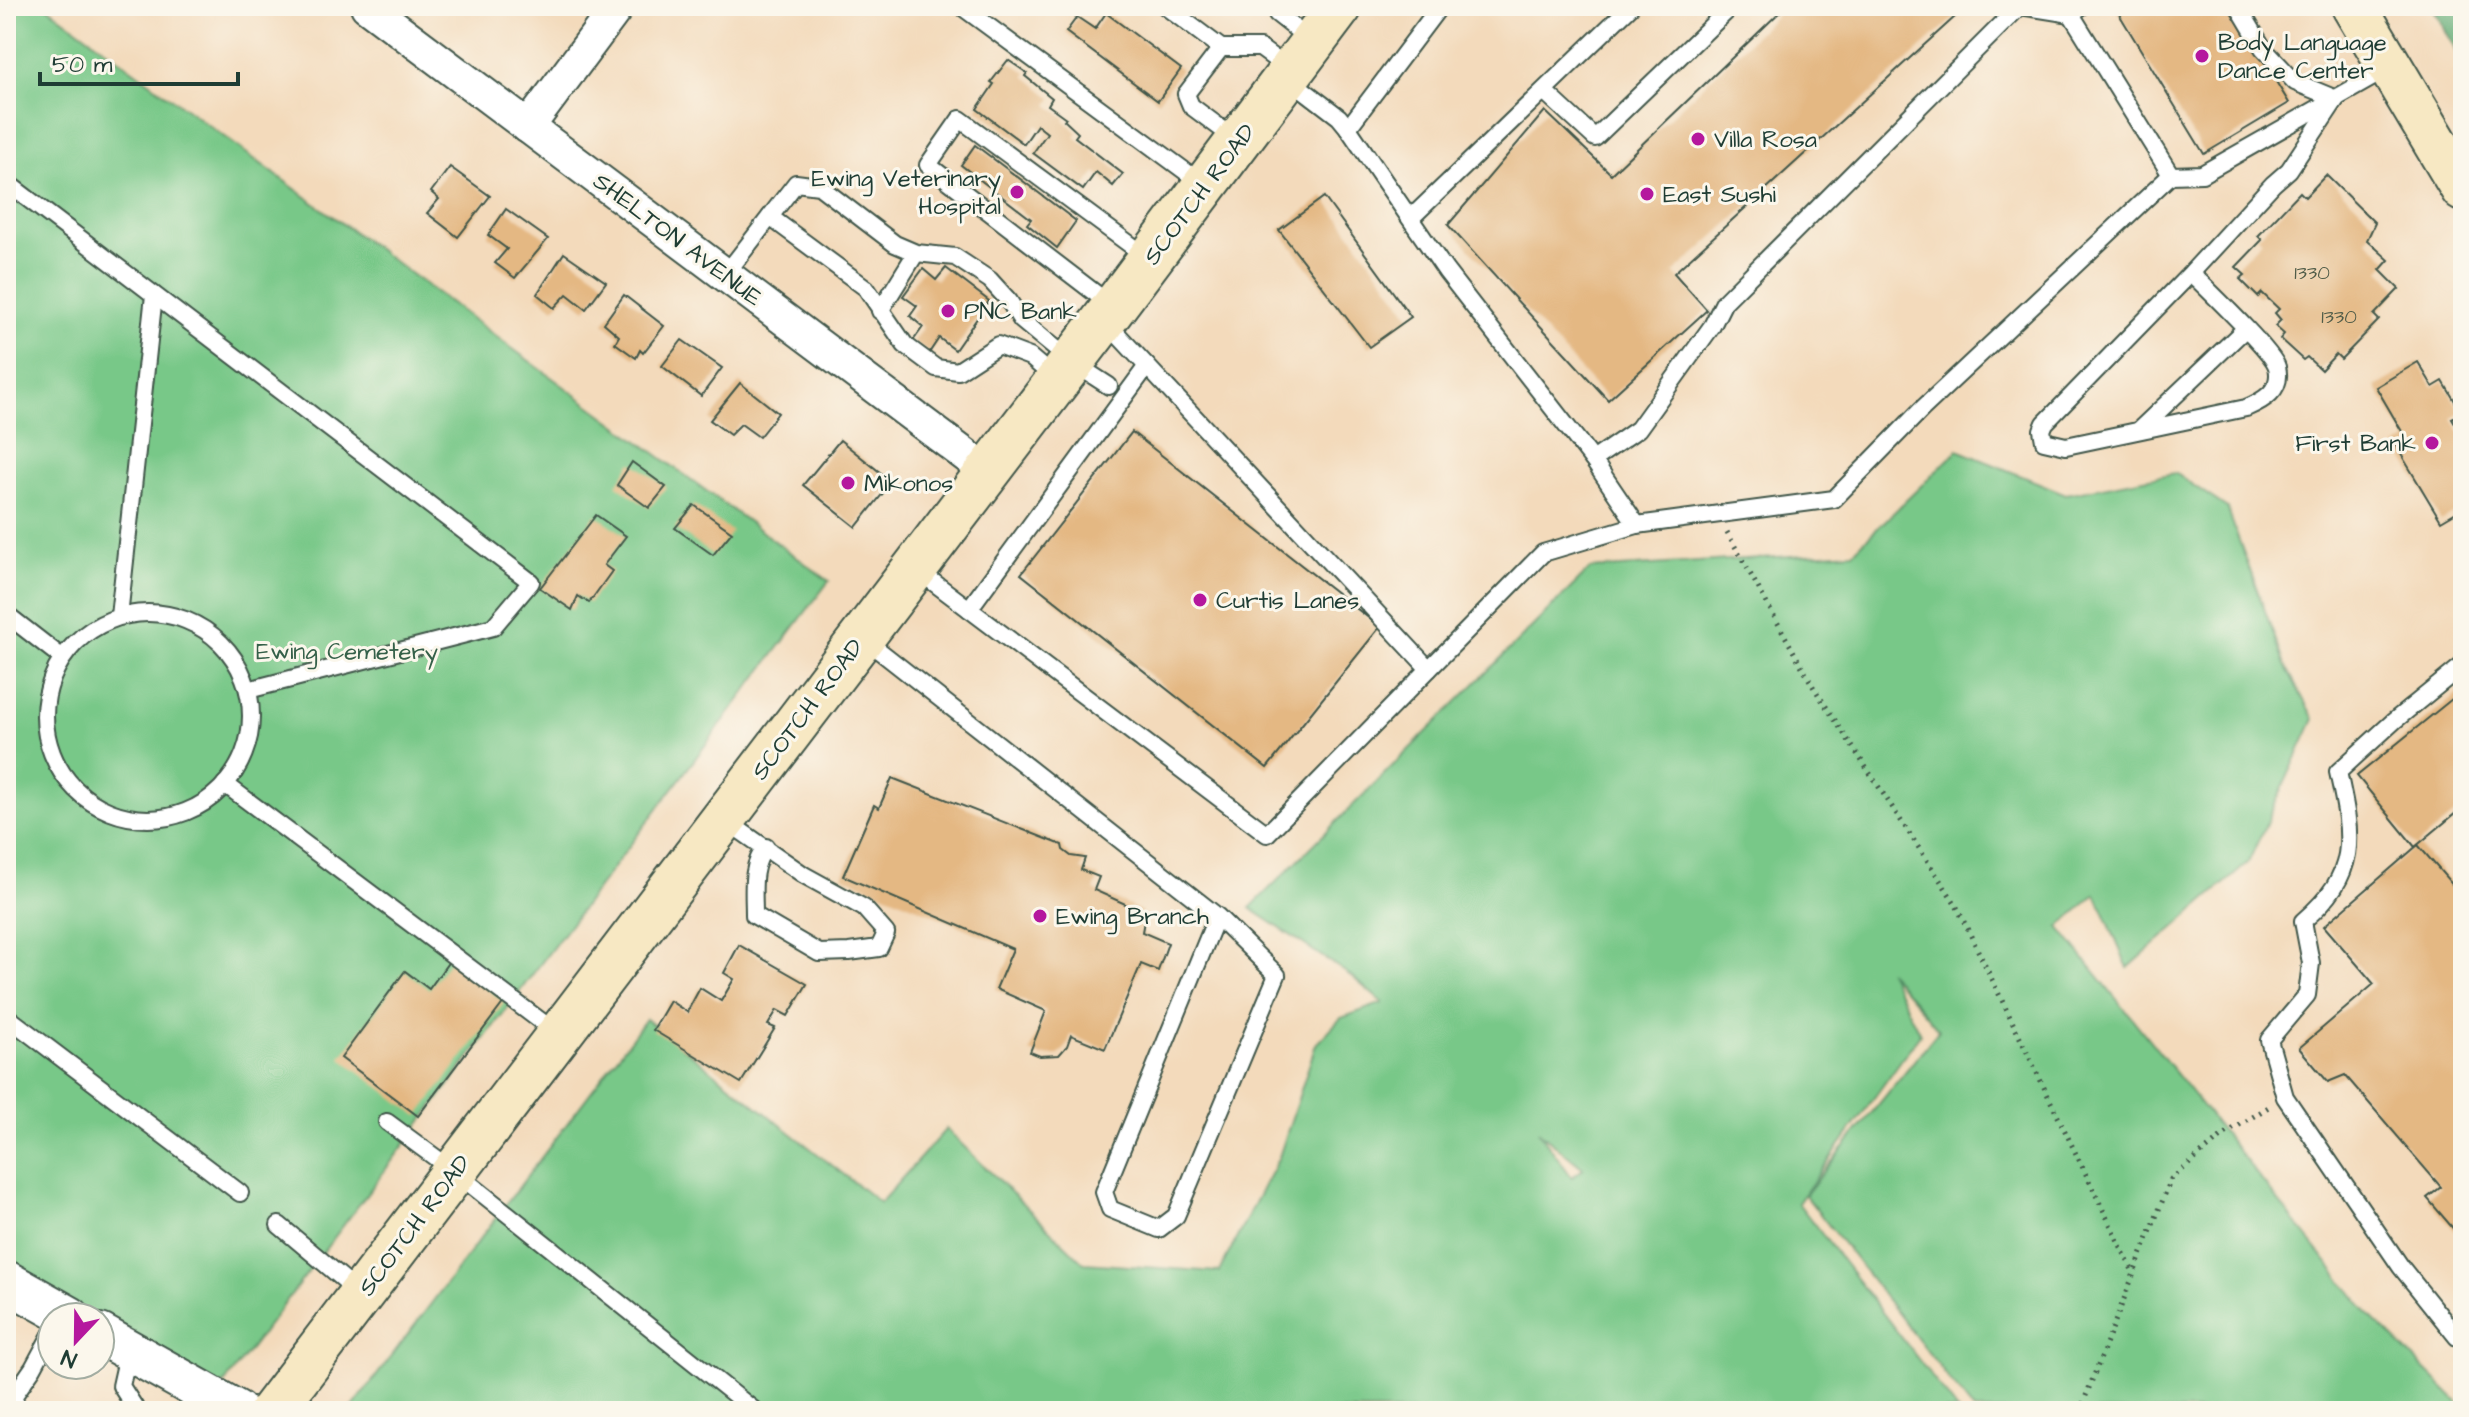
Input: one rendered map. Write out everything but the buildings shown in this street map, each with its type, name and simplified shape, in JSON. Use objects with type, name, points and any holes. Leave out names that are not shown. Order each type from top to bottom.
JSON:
[{"type":"main road","name":"SCOTCH ROAD","points":[[272,1411],[1340,6]]},
{"type":"main road","points":[[2354,6],[2463,189]]},
{"type":"street","name":"SHELTON AVENUE","points":[[367,6],[988,472]]},
{"type":"street","points":[[528,127],[618,6]]},
{"type":"street","points":[[6,1281],[36,1302]]},
{"type":"street","points":[[116,1343],[237,1411]]},
{"type":"lane","points":[[961,6],[1205,186]]},
{"type":"lane","points":[[1165,6],[1221,48],[1260,48],[1297,63]]},
{"type":"lane","points":[[1277,6],[1277,14],[1297,63],[1348,128],[1446,271],[1593,460],[1637,525]]},
{"type":"lane","points":[[1348,128],[1440,6]]},
{"type":"lane","points":[[1411,218],[1631,6]]},
{"type":"lane","points":[[1544,91],[1595,138],[1732,6]]},
{"type":"lane","points":[[1593,460],[1638,429],[1712,326],[1724,302],[2020,6],[2077,10],[2171,175]]},
{"type":"lane","points":[[2238,6],[2263,48],[2295,82],[2336,99]]},
{"type":"lane","points":[[1221,48],[1186,94],[1191,106],[1239,141]]},
{"type":"lane","points":[[915,568],[1267,834],[1543,553],[1637,525],[1834,499],[1922,409],[2171,175],[2202,174],[2391,67]]},
{"type":"lane","points":[[2191,273],[2276,366],[2277,384],[2265,400],[2246,408],[2066,446],[2044,441],[2042,430],[2045,423],[2289,170],[2336,99]]},
{"type":"lane","points":[[1150,259],[960,119],[928,165],[1109,313],[1147,366],[1429,669]]},
{"type":"lane","points":[[6,182],[531,582],[493,627],[248,690]]},
{"type":"lane","points":[[725,275],[796,183],[819,186],[895,244],[916,253],[955,257],[990,280],[1065,371]]},
{"type":"lane","points":[[770,217],[866,288],[905,345],[936,368],[958,371],[998,345],[1109,386]]},
{"type":"lane","points":[[880,311],[916,253]]},
{"type":"lane","points":[[119,616],[154,295]]},
{"type":"lane","points":[[2138,431],[2245,329]]},
{"type":"lane","points":[[969,609],[1147,366]]},
{"type":"lane","points":[[151,612],[182,618],[210,632],[234,658],[248,690],[251,724],[243,758],[225,784],[196,808],[162,819],[127,817],[95,805],[68,782],[50,751],[44,716],[60,656],[91,629],[119,616],[151,612]]},
{"type":"lane","points":[[6,614],[60,656]]},
{"type":"lane","points":[[862,638],[1217,916],[1277,975],[1176,1216],[1159,1229],[1110,1209],[1104,1192],[1217,916]]},
{"type":"lane","points":[[2463,665],[2338,772],[2350,840],[2345,869],[2325,902],[2303,921],[2311,963],[2307,995],[2269,1040],[2285,1097],[2401,1267],[2457,1337],[2463,1339]]},
{"type":"lane","points":[[225,784],[559,1035]]},
{"type":"lane","points":[[723,819],[766,847],[804,875],[864,908],[886,933],[879,948],[819,953],[754,915],[753,877],[760,854],[766,847]]},
{"type":"lane","points":[[6,1016],[240,1193]]},
{"type":"lane","points":[[387,1122],[455,1172],[755,1411]]},
{"type":"lane","points":[[279,1225],[361,1294]]},
{"type":"lane","points":[[116,1349],[121,1386],[137,1411]]},
{"type":"lane","points":[[19,1411],[13,1397],[36,1363]]},
{"type":"path","points":[[1718,516],[1814,688],[1955,903],[2134,1274]]},
{"type":"path","points":[[2080,1411],[2171,1179],[2225,1134],[2285,1097]]},
{"type":"green space","name":"Ewing Cemetery","points":[[6,6],[46,6],[829,581],[217,1393],[116,1335],[116,1301],[57,1301],[6,1272]]},
{"type":"green space","points":[[2432,6],[2463,6],[2463,63]]},
{"type":"green space","points":[[1958,450],[2066,494],[2175,473],[2227,508],[2285,665],[2314,719],[2248,863],[2128,968],[2096,894],[2059,927],[2367,1312],[2463,1407],[2463,1411],[1974,1411],[1805,1195],[1939,1030],[1888,971],[1920,1034],[1798,1203],[1958,1411],[350,1411],[646,1019],[880,1203],[946,1129],[1084,1263],[1219,1272],[1279,1157],[1316,1044],[1341,1018],[1383,1003],[1351,976],[1250,908],[1590,569],[1853,552]],"holes":[[[1538,1131],[1583,1168],[1572,1177]]]},
{"type":"place","name":"Body Language Dance Center","points":[[2202,56]]},
{"type":"place","name":"Villa Rosa","points":[[1698,139]]},
{"type":"place","name":"Ewing Veterinary Hospital","points":[[1017,192]]},
{"type":"place","name":"East Sushi","points":[[1647,194]]},
{"type":"place","name":"PNC Bank","points":[[948,311]]},
{"type":"place","name":"First Bank","points":[[2432,443]]},
{"type":"place","name":"Mikonos","points":[[848,483]]},
{"type":"place","name":"Curtis Lanes","points":[[1200,600]]},
{"type":"place","name":"Ewing Branch","points":[[1040,916]]}]
